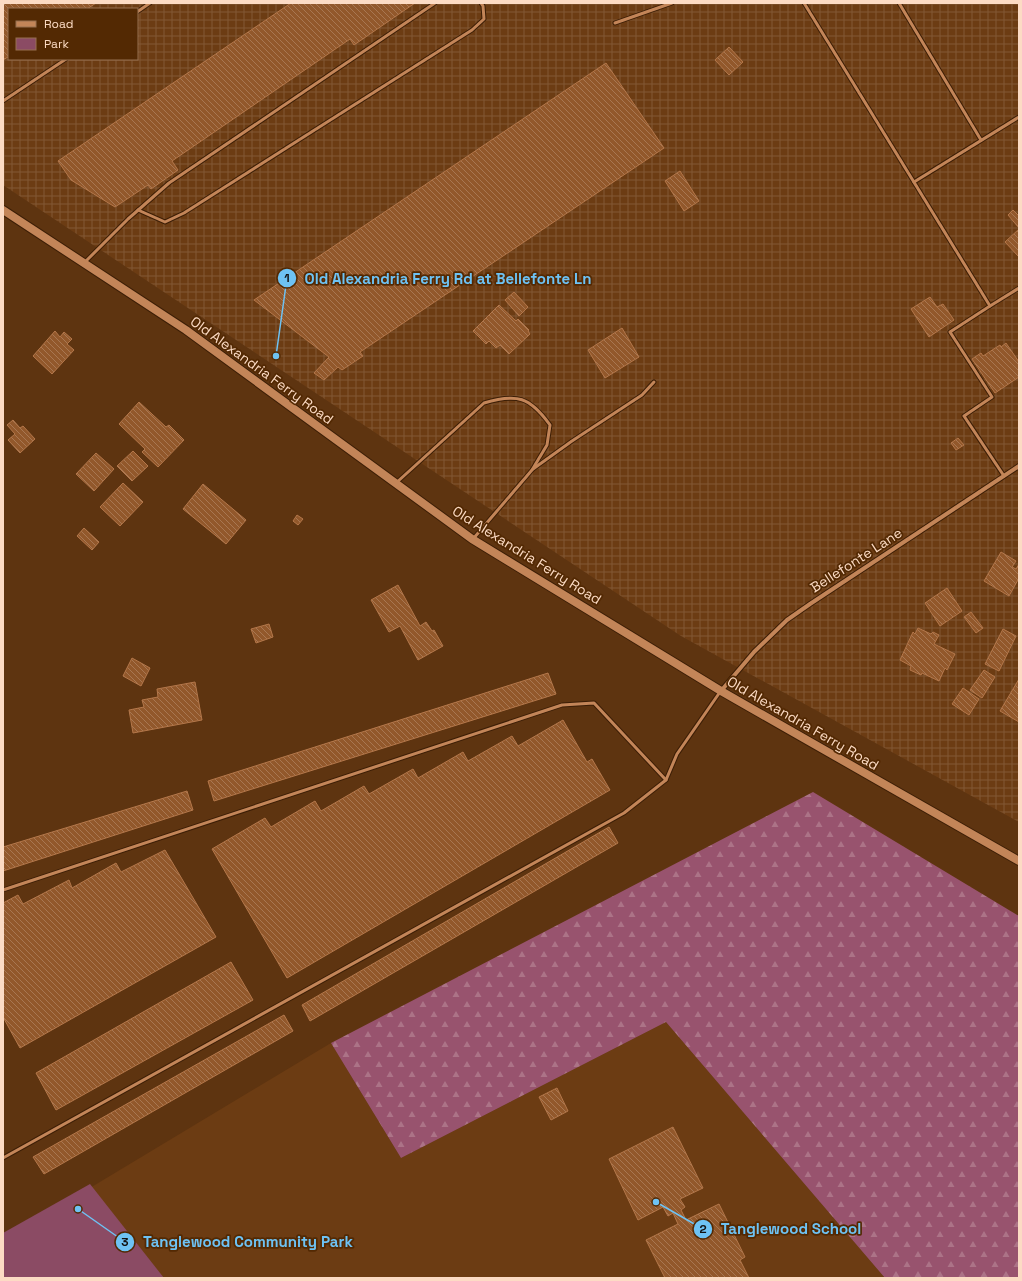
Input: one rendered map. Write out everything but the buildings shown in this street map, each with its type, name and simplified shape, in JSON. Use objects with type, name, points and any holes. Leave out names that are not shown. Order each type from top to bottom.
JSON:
[{"type":"main road","name":"Old Alexandria Ferry Road","points":[[3,210],[186,330],[472,539],[721,691],[1019,861]]},
{"type":"street","name":"Bellefonte Lane","points":[[721,691],[754,652],[787,620],[1019,466]]},
{"type":"lane","points":[[138,11],[150,3]]},
{"type":"lane","points":[[84,263],[138,210],[169,183],[435,3]]},
{"type":"lane","points":[[138,210],[165,222],[184,213],[472,30],[484,19],[483,6],[481,3]]},
{"type":"lane","points":[[615,23],[672,3]]},
{"type":"lane","points":[[804,3],[990,306]]},
{"type":"lane","points":[[899,3],[981,140]]},
{"type":"lane","points":[[3,101],[64,60]]},
{"type":"lane","points":[[914,182],[1019,117]]},
{"type":"lane","points":[[1004,476],[964,416],[992,397],[950,332],[1019,288]]},
{"type":"lane","points":[[532,470],[572,441],[642,395],[654,382]]},
{"type":"lane","points":[[396,483],[484,403],[500,398],[523,399],[540,410],[550,425],[547,446],[532,470],[472,539]]},
{"type":"lane","points":[[3,1158],[624,813],[666,780],[676,754],[721,691]]},
{"type":"lane","points":[[3,890],[562,705],[594,704],[666,780]]},
{"type":"shaded area","points":[[3,3],[1019,3],[1019,822],[681,636],[3,185]]},
{"type":"shaded area","points":[[666,1022],[885,1278],[131,1278],[65,1203],[331,1043],[401,1158]]},
{"type":"green space","points":[[813,792],[1019,916],[1019,1278],[885,1278],[666,1022],[401,1158],[331,1043]]},
{"type":"green space","points":[[90,1184],[164,1278],[3,1278],[3,1233]]},
{"type":"place","name":"Old Alexandria Ferry Rd at Bellefonte Ln","points":[[276,356]]},
{"type":"place","name":"Tanglewood School","points":[[656,1202]]},
{"type":"place","name":"Tanglewood Community Park","points":[[78,1209]]}]
